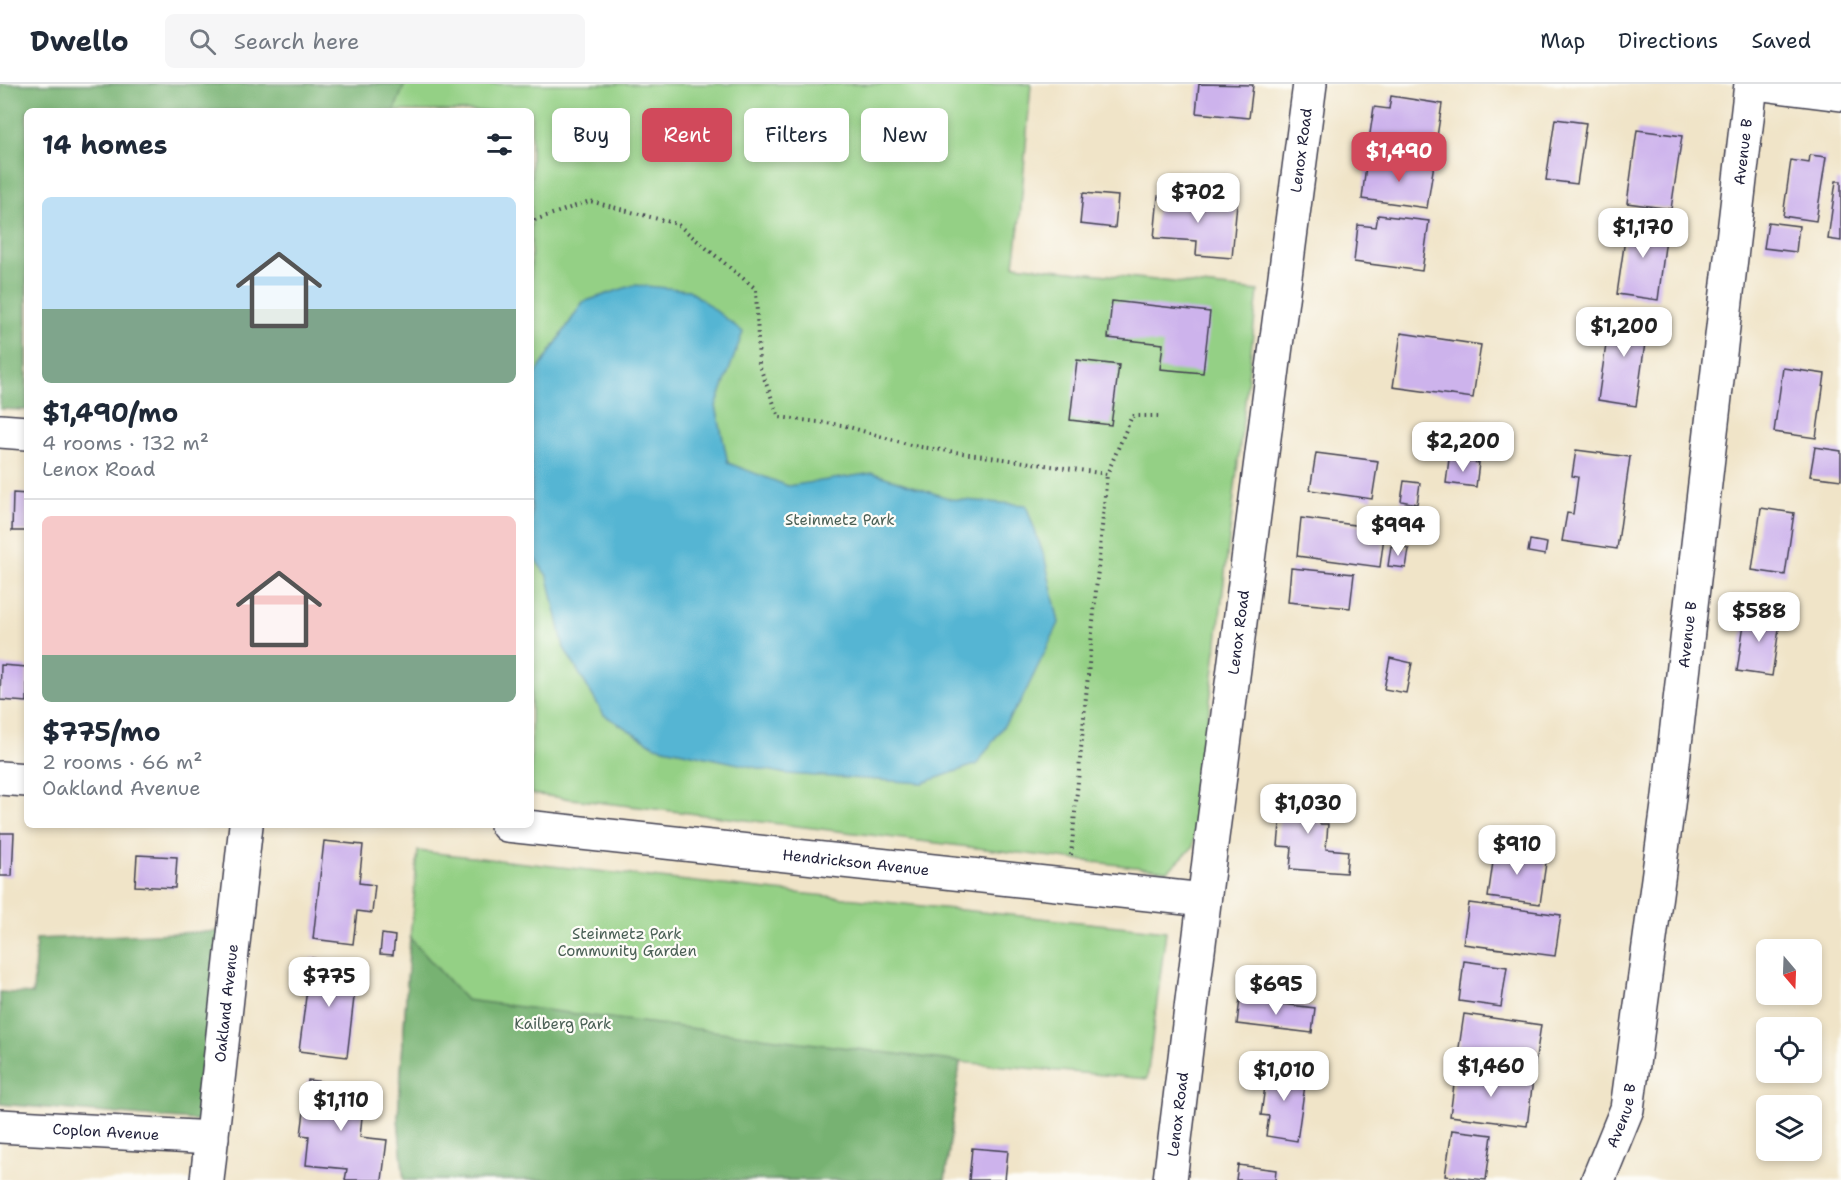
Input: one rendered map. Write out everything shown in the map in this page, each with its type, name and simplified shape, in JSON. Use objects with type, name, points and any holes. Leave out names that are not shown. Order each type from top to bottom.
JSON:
[{"type":"street","name":"Lenox Road","points":[[1170,1180],[1310,84]]},
{"type":"street","name":"Avenue B","points":[[1598,1180],[1627,1109],[1668,805],[1751,84]]},
{"type":"street","points":[[1763,84],[1841,94]]},
{"type":"street","points":[[0,431],[24,433]]},
{"type":"street","points":[[0,778],[24,780]]},
{"type":"street","name":"Oakland Avenue","points":[[207,1180],[246,828]]},
{"type":"street","name":"Hendrickson Avenue","points":[[534,828],[1204,900]]},
{"type":"street","name":"Coplon Avenue","points":[[0,1126],[212,1138]]},
{"type":"path","points":[[534,220],[590,201],[677,224],[756,289],[759,364],[779,417],[842,425],[914,446],[1107,474]]},
{"type":"path","points":[[1068,885],[1107,474],[1132,416],[1162,416]]},
{"type":"green space","name":"Steinmetz Park","points":[[0,84],[1031,84],[1014,265],[1258,291],[1193,847],[1168,871],[534,794],[534,108],[24,108],[24,410],[0,409]]},
{"type":"green space","points":[[0,84],[405,84],[395,108],[24,108],[24,410],[0,409]]},
{"type":"green space","name":"Kailberg Park","points":[[418,851],[1166,931],[1147,1079],[960,1062],[945,1180],[404,1180],[398,1118]]},
{"type":"green space","points":[[224,931],[204,1121],[0,1104],[0,992],[33,994],[36,939]]},
{"type":"green space","points":[[410,938],[466,1000],[960,1062],[945,1180],[404,1180],[398,1118]]},
{"type":"water","points":[[634,285],[689,290],[743,332],[716,406],[728,463],[788,486],[873,473],[951,499],[1026,505],[1045,559],[1059,623],[1021,701],[977,764],[923,783],[786,774],[655,746],[604,715],[564,648],[548,577],[534,558],[534,376],[583,302]]},
{"type":"building","points":[[1199,84],[1253,85],[1249,118],[1196,113]]},
{"type":"building","points":[[1391,96],[1442,104],[1435,150],[1369,140],[1374,107],[1389,109]]},
{"type":"building","points":[[1555,119],[1586,123],[1577,184],[1546,180]]},
{"type":"building","points":[[1637,130],[1682,136],[1671,209],[1627,203]]},
{"type":"building","points":[[1810,155],[1826,157],[1816,221],[1783,216],[1791,160],[1809,163]]},
{"type":"building","points":[[1384,157],[1434,164],[1427,208],[1362,199],[1366,165],[1383,167]]},
{"type":"building","points":[[1836,181],[1841,181],[1841,241],[1828,239]]},
{"type":"building","points":[[1083,193],[1118,196],[1115,228],[1080,224]]},
{"type":"building","points":[[1158,196],[1237,203],[1232,258],[1196,255],[1197,241],[1154,238]]},
{"type":"building","points":[[1378,215],[1429,221],[1422,271],[1354,262],[1358,225],[1376,227]]},
{"type":"building","points":[[1628,218],[1668,223],[1658,300],[1617,294]]},
{"type":"building","points":[[1768,222],[1799,226],[1796,252],[1764,248]]},
{"type":"building","points":[[1112,301],[1210,312],[1203,373],[1160,369],[1163,344],[1108,338]]},
{"type":"building","points":[[1611,310],[1649,315],[1636,406],[1598,400]]},
{"type":"building","points":[[1401,333],[1481,345],[1473,398],[1393,387]]},
{"type":"building","points":[[1077,360],[1119,365],[1111,425],[1070,420]]},
{"type":"building","points":[[1783,368],[1825,374],[1816,438],[1774,432]]},
{"type":"building","points":[[1815,447],[1841,451],[1841,480],[1810,476]]},
{"type":"building","points":[[1576,450],[1630,457],[1617,549],[1562,541],[1567,513],[1573,514],[1578,477],[1572,476]]},
{"type":"building","points":[[1316,453],[1378,461],[1372,499],[1310,490]]},
{"type":"building","points":[[1449,459],[1479,463],[1476,487],[1446,483]]},
{"type":"building","points":[[1404,481],[1420,483],[1417,504],[1401,501]]},
{"type":"building","points":[[13,493],[24,494],[24,531],[12,531]]},
{"type":"building","points":[[1761,508],[1794,513],[1785,575],[1752,570]]},
{"type":"building","points":[[1301,518],[1385,529],[1380,567],[1297,556]]},
{"type":"building","points":[[1530,540],[1547,543],[1545,555],[1528,552]]},
{"type":"building","points":[[1391,546],[1409,549],[1406,568],[1388,566]]},
{"type":"building","points":[[1291,568],[1354,574],[1350,608],[1288,602]]},
{"type":"building","points":[[1746,610],[1781,615],[1772,676],[1737,671]]},
{"type":"building","points":[[1390,658],[1412,663],[1406,693],[1384,689]]},
{"type":"building","points":[[1,665],[24,667],[24,702],[0,700]]},
{"type":"building","points":[[1283,791],[1323,794],[1320,824],[1328,824],[1326,849],[1348,851],[1346,873],[1290,869],[1292,847],[1278,846]]},
{"type":"building","points":[[0,833],[14,833],[12,876],[0,876]]},
{"type":"building","points":[[324,841],[363,845],[359,883],[375,885],[372,913],[357,911],[353,944],[313,939]]},
{"type":"building","points":[[1495,848],[1547,856],[1540,904],[1488,897]]},
{"type":"building","points":[[137,855],[177,857],[175,888],[135,886]]},
{"type":"building","points":[[1469,903],[1561,915],[1555,956],[1463,944]]},
{"type":"building","points":[[382,934],[395,936],[393,955],[380,954]]},
{"type":"building","points":[[311,958],[358,964],[347,1057],[299,1051]]},
{"type":"building","points":[[1464,961],[1507,967],[1501,1007],[1459,1001]]},
{"type":"building","points":[[1240,999],[1315,1008],[1312,1033],[1237,1024]]},
{"type":"building","points":[[1464,1014],[1541,1025],[1534,1071],[1457,1061]]},
{"type":"building","points":[[1268,1065],[1307,1071],[1297,1141],[1266,1136],[1269,1116],[1261,1115]]},
{"type":"building","points":[[1456,1069],[1533,1080],[1527,1126],[1450,1116]]},
{"type":"building","points":[[308,1080],[365,1087],[360,1137],[387,1140],[382,1180],[345,1180],[347,1169],[306,1165],[309,1136],[301,1135]]},
{"type":"building","points":[[1452,1130],[1492,1135],[1486,1180],[1445,1176]]},
{"type":"building","points":[[972,1148],[1008,1151],[1005,1180],[969,1180]]},
{"type":"building","points":[[1238,1165],[1276,1170],[1275,1180],[1236,1180]]},
{"type":"park label","name":"Steinmetz Park Community Garden","points":[[627,942]]}]
